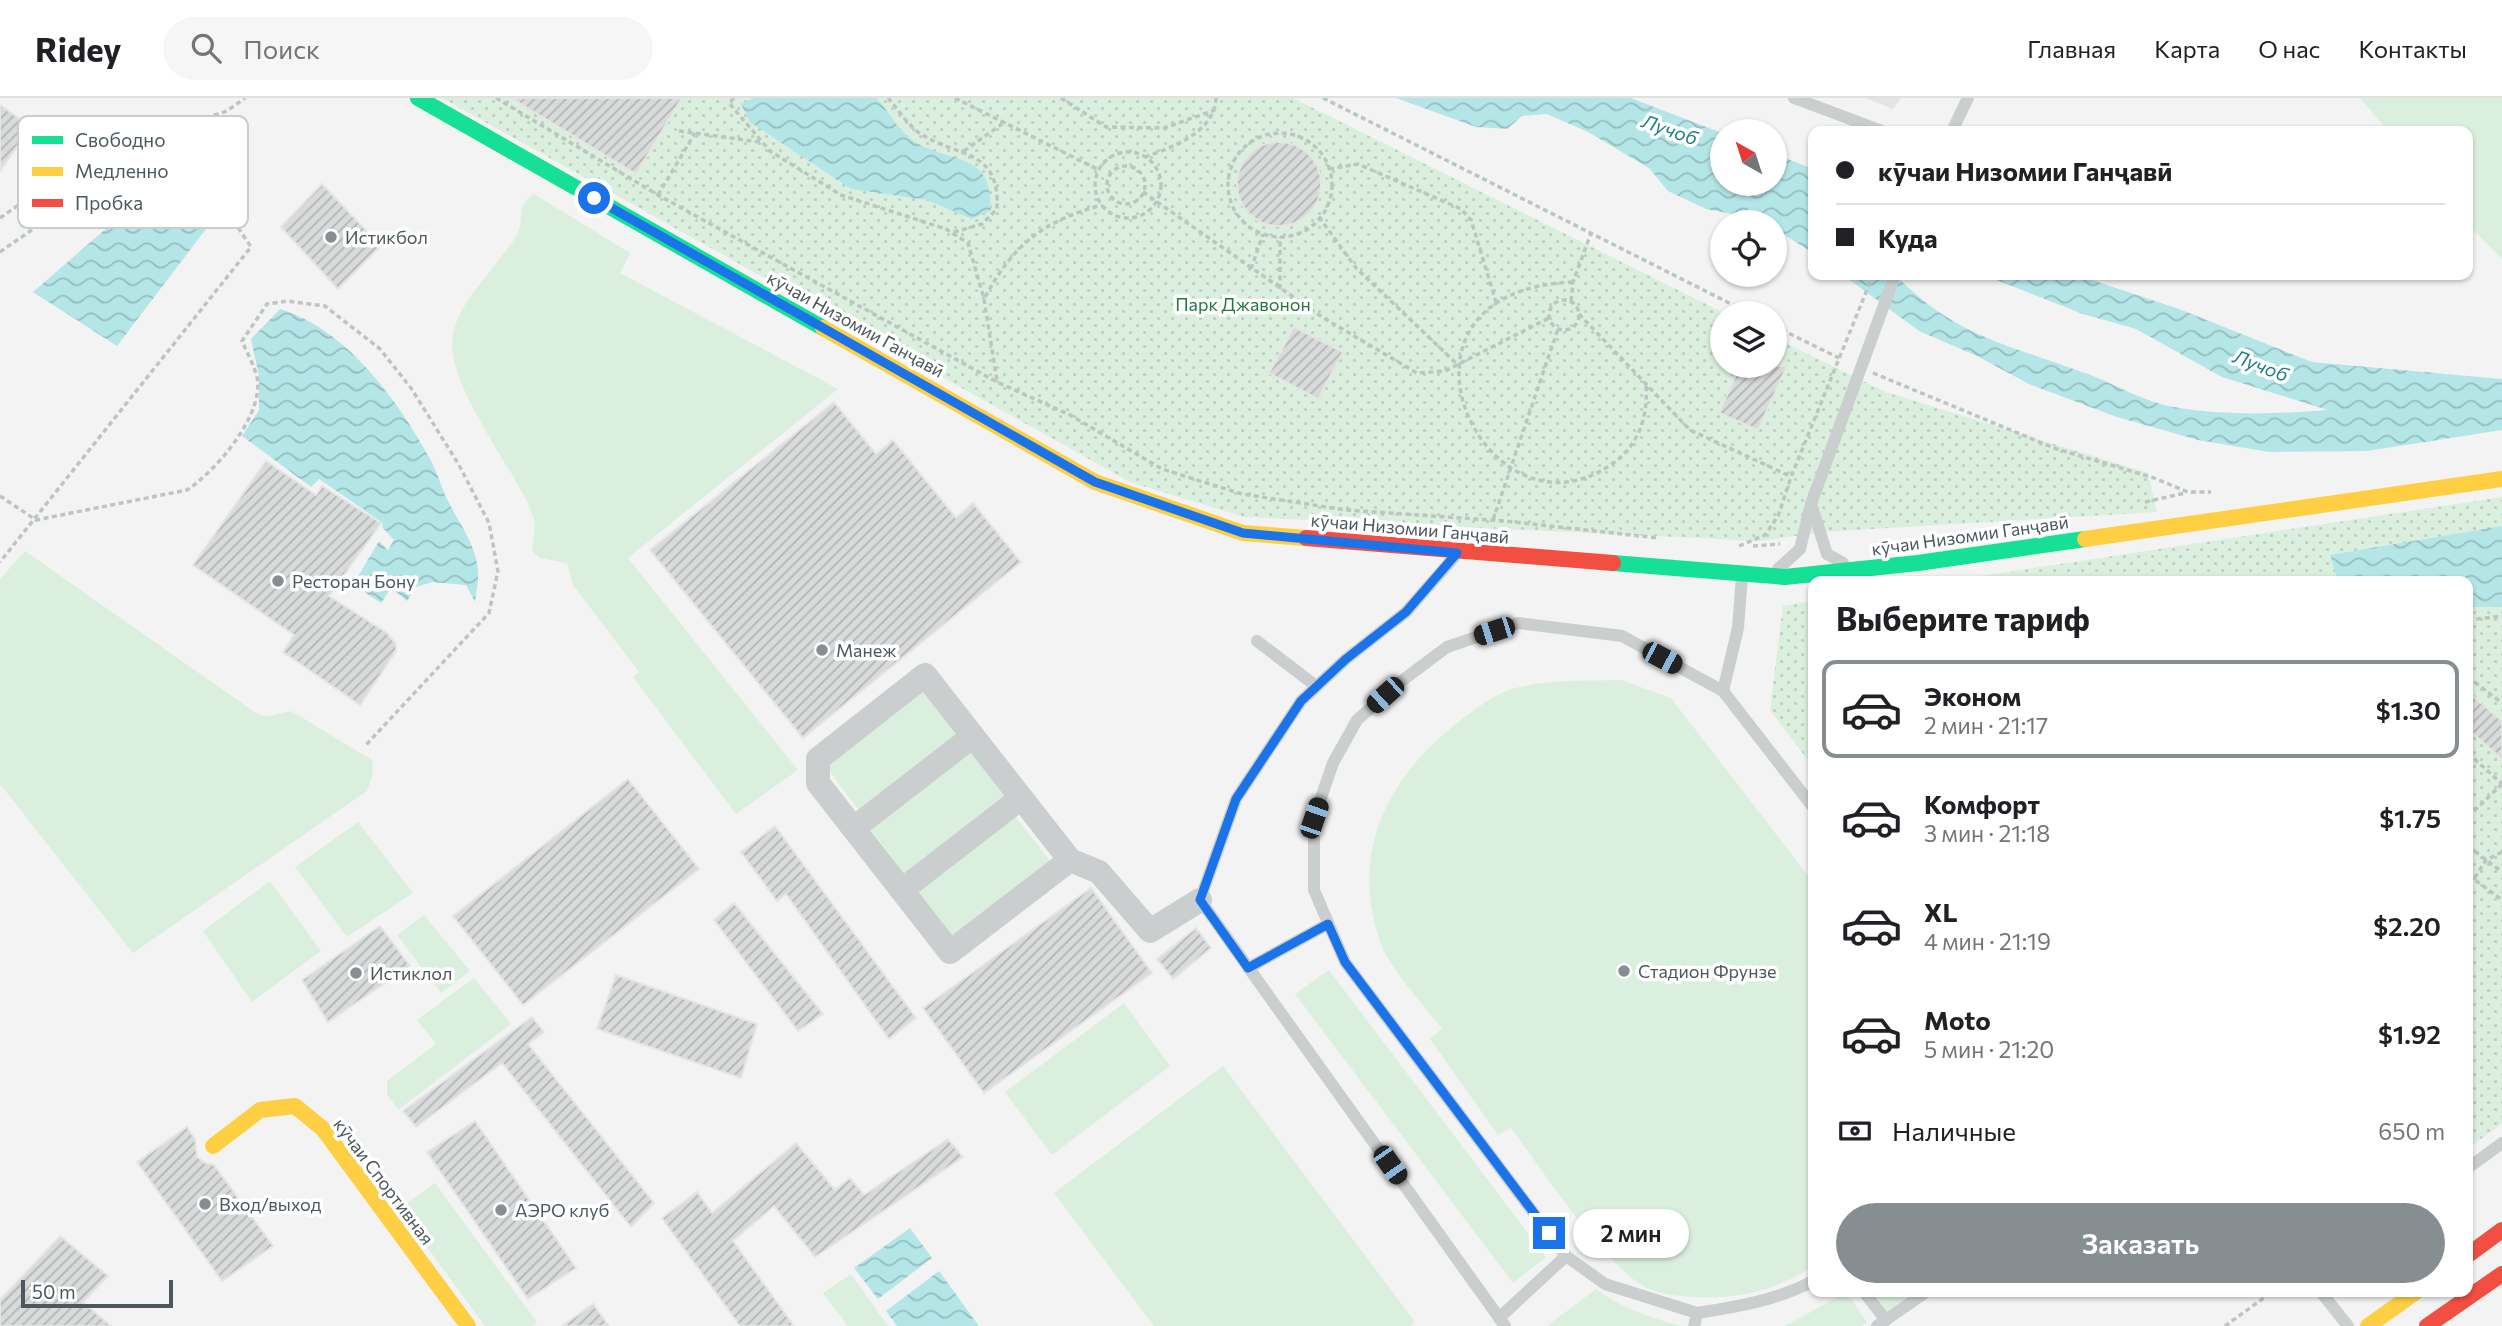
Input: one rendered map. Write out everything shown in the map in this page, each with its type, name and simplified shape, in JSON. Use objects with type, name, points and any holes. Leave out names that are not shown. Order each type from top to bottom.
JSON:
[{"type":"main road","name":"кӯчаи Низомии Ганҷавӣ","points":[[418,98],[1095,482],[1243,533],[1457,553],[1769,576],[1854,570],[2502,479]]},
{"type":"main road","name":"кӯчаи Спортивная","points":[[213,1146],[260,1110],[295,1106],[323,1129],[468,1326]]},
{"type":"main road","points":[[2473,1251],[2502,1230]]},
{"type":"main road","points":[[2473,1294],[2502,1274]]},
{"type":"main road","points":[[2368,1326],[2409,1297]]},
{"type":"main road","points":[[2427,1326],[2469,1297]]},
{"type":"street","points":[[1070,860],[950,951],[818,783],[818,759],[925,674],[1070,860],[1099,872],[1150,931],[1200,900]]},
{"type":"street","points":[[854,828],[973,736]]},
{"type":"street","points":[[902,890],[1021,798]]},
{"type":"lane","points":[[1794,98],[1869,126]]},
{"type":"lane","points":[[1954,126],[1968,98]]},
{"type":"lane","points":[[1769,576],[1800,549],[1811,504],[1858,367],[1893,280]]},
{"type":"lane","points":[[1811,504],[1827,554],[1854,570]]},
{"type":"lane","points":[[1457,553],[1406,612],[1301,701],[1236,799],[1200,900],[1502,1322],[1566,1256]]},
{"type":"lane","points":[[1724,691],[1738,628],[1742,576]]},
{"type":"lane","points":[[1808,800],[1724,691],[1622,636],[1518,623],[1447,647],[1357,720],[1333,763],[1314,818],[1314,890],[1345,962],[1566,1256],[1605,1284],[1695,1320],[1795,1291],[1808,1284]]},
{"type":"lane","points":[[1257,641],[1316,686]]},
{"type":"lane","points":[[1248,968],[1328,924]]},
{"type":"lane","points":[[2473,1164],[2502,1143]]},
{"type":"lane","points":[[1867,1297],[1882,1323],[1919,1297]]},
{"type":"lane","points":[[2325,1297],[2348,1326]]},
{"type":"path","points":[[211,116],[227,111],[245,98]]},
{"type":"path","points":[[496,98],[658,195],[998,382],[1070,415],[1162,469],[1242,494],[1346,510],[1493,520],[1669,539]]},
{"type":"path","points":[[734,98],[729,103],[760,142],[841,195],[952,233],[968,243],[984,299],[998,382]]},
{"type":"path","points":[[888,98],[920,134],[982,160],[998,188],[997,209],[982,224],[952,233]]},
{"type":"path","points":[[955,98],[1099,170]]},
{"type":"path","points":[[1061,98],[1106,127],[1164,128],[1215,110]]},
{"type":"path","points":[[1145,157],[1169,148],[1202,129],[1215,110],[1216,98]]},
{"type":"path","points":[[1323,98],[1725,301]]},
{"type":"path","points":[[964,151],[1002,123]]},
{"type":"path","points":[[679,131],[760,142]]},
{"type":"path","points":[[658,195],[695,133]]},
{"type":"path","points":[[1271,133],[1288,133],[1304,139],[1318,149],[1329,169],[1330,196],[1319,217],[1298,234],[1280,237],[1263,234],[1248,226],[1236,214],[1229,198],[1228,181],[1232,164],[1241,149],[1255,139],[1271,133]]},
{"type":"path","points":[[1131,152],[1145,157],[1158,170],[1161,181],[1157,203],[1140,216],[1119,217],[1102,205],[1095,185],[1099,170],[1119,153],[1131,152]]},
{"type":"path","points":[[1329,169],[1359,164],[1461,209],[1471,220],[1497,305]]},
{"type":"path","points":[[1120,167],[1132,167],[1145,180],[1143,192],[1135,201],[1118,202],[1109,193],[1110,175],[1120,167]]},
{"type":"path","points":[[1143,192],[1280,289],[1417,373],[1445,371],[1549,318]]},
{"type":"path","points":[[0,218],[18,205]]},
{"type":"path","points":[[984,299],[1002,267],[1028,238],[1059,219],[1102,205]]},
{"type":"path","points":[[1319,217],[1356,268],[1458,365]]},
{"type":"path","points":[[0,252],[35,228]]},
{"type":"path","points":[[0,562],[251,247],[238,228]]},
{"type":"path","points":[[1591,233],[1573,282],[1571,301],[1579,314],[1690,430],[1791,477]]},
{"type":"path","points":[[1250,269],[1263,234]]},
{"type":"path","points":[[1280,237],[1280,289]]},
{"type":"path","points":[[1737,547],[1765,535],[1778,516],[1791,477],[1871,280]]},
{"type":"path","points":[[1573,282],[1523,289],[1475,322],[1463,341],[1458,365],[1466,414],[1478,437],[1491,453],[1525,476],[1541,481],[1569,481],[1602,471],[1623,456],[1640,432],[1647,408],[1646,386]]},
{"type":"path","points":[[0,496],[36,520],[187,490],[208,476],[256,409],[258,378],[242,341],[267,304],[287,301],[325,306],[380,349],[411,388],[459,465],[489,523],[498,571],[489,613],[365,746]]},
{"type":"path","points":[[1558,329],[1549,318],[1550,309],[1556,302],[1571,301]]},
{"type":"path","points":[[1558,329],[1573,328],[1579,314]]},
{"type":"path","points":[[1493,520],[1558,329]]},
{"type":"path","points":[[1787,332],[1839,358]]},
{"type":"path","points":[[1858,367],[2054,448],[2154,478],[2188,492],[2222,492]]},
{"type":"path","points":[[2473,619],[2502,616]]},
{"type":"path","points":[[2473,681],[2502,703]]},
{"type":"path","points":[[2473,758],[2502,784],[2473,812]]},
{"type":"path","points":[[2473,850],[2502,872]]},
{"type":"path","points":[[2502,852],[2486,860],[2474,879],[2502,900]]},
{"type":"path","points":[[2225,1326],[2265,1297]]},
{"type":"shaded area","points":[[1865,98],[1901,98],[1893,109]]},
{"type":"green space","name":"Парк Джавонон","points":[[442,98],[1293,98],[1710,306],[1710,378],[1787,378],[1787,344],[1886,392],[2148,473],[2157,512],[1822,532],[1761,541],[1244,517],[1130,482]]},
{"type":"green space","points":[[2360,98],[2502,98],[2502,259],[2473,229],[2473,126],[2384,126]]},
{"type":"green space","points":[[534,194],[630,253],[620,273],[838,389],[628,558],[798,770],[736,814],[633,677],[639,672],[573,585],[567,563],[540,558],[532,551],[535,522],[530,508],[481,422],[458,374],[453,353],[456,323],[474,291],[517,236],[523,206]]},
{"type":"green space","points":[[2502,497],[2502,1124],[2473,1144],[2473,576],[1981,576]]},
{"type":"green space","points":[[25,551],[259,715],[270,716],[291,711],[372,760],[373,774],[367,791],[133,953],[0,784],[0,579]]},
{"type":"green space","points":[[1808,602],[1808,760],[1770,710],[1783,606]]},
{"type":"green space","points":[[1621,680],[1671,698],[1808,876],[1808,1269],[1770,1288],[1723,1297],[1683,1296],[1654,1291],[1629,1276],[1574,1215],[1511,1128],[1498,1135],[1430,1039],[1442,1029],[1401,977],[1382,947],[1373,915],[1369,884],[1371,854],[1379,825],[1391,798],[1407,773],[1452,727],[1490,699],[1515,688],[1555,682]]},
{"type":"green space","points":[[923,688],[959,736],[860,812],[825,765]]},
{"type":"green space","points":[[971,751],[1006,796],[904,874],[870,828]]},
{"type":"green space","points":[[1015,816],[1055,867],[955,944],[917,891]]},
{"type":"green space","points":[[358,822],[413,893],[347,937],[295,867]]},
{"type":"green space","points":[[270,881],[321,951],[252,1002],[203,931]]},
{"type":"green space","points":[[424,915],[470,971],[441,993],[397,935]]},
{"type":"green space","points":[[1329,970],[1546,1257],[1513,1283],[1295,994]]},
{"type":"green space","points":[[474,978],[511,1024],[398,1110],[387,1094],[387,1081],[436,1044],[417,1020]]},
{"type":"green space","points":[[1124,1003],[1170,1066],[1052,1155],[1005,1092]]},
{"type":"green space","points":[[1223,1066],[1415,1322],[1410,1326],[1154,1326],[1054,1193]]},
{"type":"green space","points":[[435,1183],[537,1322],[532,1326],[485,1326],[399,1209]]},
{"type":"green space","points":[[851,1274],[888,1326],[848,1326],[823,1293]]},
{"type":"green space","points":[[1596,1289],[1637,1312],[1682,1326],[1547,1326]]},
{"type":"green space","points":[[1838,1297],[1850,1297],[1867,1323],[1862,1326],[1785,1326]]},
{"type":"green space","points":[[1877,1297],[1907,1297],[1887,1311]]},
{"type":"water","points":[[753,98],[876,98],[911,139],[976,167],[989,190],[991,210],[972,219],[927,200],[851,189],[750,122],[741,104]]},
{"type":"water","name":"Лучоб","points":[[1396,98],[1631,98],[1710,128],[1710,196],[1787,196],[1787,159],[1808,167],[1808,250],[1787,237],[1787,210],[1706,209],[1668,191],[1649,168],[1588,132],[1547,114],[1522,116],[1507,129],[1476,127]]},
{"type":"water","points":[[107,228],[207,228],[117,346],[33,292]]},
{"type":"water","name":"Лучоб","points":[[1850,280],[1901,280],[1917,296],[1962,326],[2162,405],[2232,413],[2328,410],[2222,377],[2136,329],[2083,314],[1997,280],[2092,280],[2179,309],[2312,362],[2502,379],[2502,430],[2367,451],[2269,452],[2198,440],[2117,417],[2029,384],[1977,356],[1919,331]]},
{"type":"water","points":[[280,309],[327,332],[348,349],[402,412],[432,462],[474,552],[478,574],[475,602],[466,585],[432,582],[416,587],[407,601],[391,588],[381,603],[353,585],[379,541],[388,550],[394,540],[382,527],[383,523],[319,479],[311,487],[242,436],[259,410],[259,376],[251,339]]},
{"type":"water","points":[[2502,526],[2502,607],[2473,607],[2473,576],[2336,576],[2330,555]]},
{"type":"water","points":[[910,1228],[932,1258],[878,1299],[854,1268]]},
{"type":"water","points":[[939,1271],[979,1326],[897,1326],[886,1311]]},
{"type":"building","points":[[511,98],[682,98],[636,174]]},
{"type":"building","points":[[0,105],[18,118],[18,145],[0,171]]},
{"type":"building","points":[[1279,142],[1295,145],[1309,154],[1318,168],[1321,184],[1318,200],[1309,214],[1295,223],[1279,226],[1263,223],[1249,214],[1240,200],[1237,184],[1240,168],[1249,154],[1263,145]]},
{"type":"building","name":"Истикбол","points":[[322,184],[381,246],[338,289],[281,227]]},
{"type":"building","points":[[1294,327],[1343,352],[1318,399],[1269,373]]},
{"type":"building","points":[[1735,378],[1782,378],[1758,430],[1719,413]]},
{"type":"building","name":"Манеж","points":[[834,402],[876,454],[893,440],[956,518],[973,503],[1021,562],[803,738],[650,550]]},
{"type":"building","name":"Ресторан Бону","points":[[266,461],[316,495],[322,486],[381,523],[329,596],[387,633],[396,644],[396,651],[360,705],[283,652],[294,635],[193,565]]},
{"type":"building","points":[[2473,696],[2502,721],[2502,759],[2473,733]]},
{"type":"building","points":[[628,779],[699,869],[523,1005],[453,916]]},
{"type":"building","points":[[775,826],[916,1018],[889,1039],[786,894],[777,901],[741,852]]},
{"type":"building","points":[[1091,888],[1152,973],[984,1093],[923,1008]]},
{"type":"building","points":[[734,903],[823,1014],[798,1031],[714,920]]},
{"type":"building","name":"Истиклол","points":[[380,926],[410,966],[328,1022],[302,980]]},
{"type":"building","points":[[1196,928],[1211,948],[1173,979],[1157,959]]},
{"type":"building","points":[[616,975],[757,1024],[741,1078],[597,1029]]},
{"type":"building","points":[[532,1017],[544,1032],[528,1044],[654,1203],[631,1227],[502,1063],[416,1127],[403,1111]]},
{"type":"building","name":"АЭРО клуб","points":[[475,1121],[576,1268],[528,1299],[427,1152]]},
{"type":"building","name":"Вход/выход","points":[[187,1127],[195,1139],[197,1157],[214,1165],[273,1246],[222,1281],[137,1162]]},
{"type":"building","points":[[948,1139],[963,1157],[815,1257],[774,1206],[733,1241],[794,1326],[740,1326],[662,1218],[697,1192],[712,1213],[796,1143],[835,1190],[850,1178],[864,1195]]},
{"type":"building","points":[[60,1236],[108,1276],[83,1302],[111,1326],[0,1326],[0,1300]]},
{"type":"building","points":[[593,1304],[609,1326],[562,1326]]},
{"type":"traffic: fast","points":[[418,98],[823,328]]},
{"type":"traffic: fast","points":[[1613,563],[1785,577],[1918,563],[2085,539]]},
{"type":"traffic: slow","points":[[823,328],[1095,482],[1243,533],[1306,538]]},
{"type":"traffic: slow","points":[[2085,539],[2502,479]]},
{"type":"traffic: slow","points":[[213,1146],[260,1110],[295,1106],[323,1129],[468,1326]]},
{"type":"traffic: slow","points":[[2368,1326],[2409,1297]]},
{"type":"traffic: jam","points":[[1306,538],[1613,563]]},
{"type":"traffic: jam","points":[[2473,1251],[2502,1230]]},
{"type":"traffic: jam","points":[[2473,1294],[2502,1274]]},
{"type":"traffic: jam","points":[[2427,1326],[2469,1297]]},
{"type":"place","name":"Истикбол","points":[[331,237]]},
{"type":"place","name":"Ресторан Бону","points":[[278,581]]},
{"type":"place","name":"Манеж","points":[[822,650]]},
{"type":"place","name":"Стадион Фрунзе","points":[[1624,971]]},
{"type":"place","name":"Истиклол","points":[[356,973]]},
{"type":"place","name":"Вход/выход","points":[[205,1204]]},
{"type":"place","name":"АЭРО клуб","points":[[501,1210]]},
{"type":"route","points":[[594,198],[1095,482],[1243,533],[1457,553],[1406,612],[1346,659],[1301,701],[1236,799],[1200,900],[1248,968],[1328,924],[1345,962],[1549,1233]]}]
